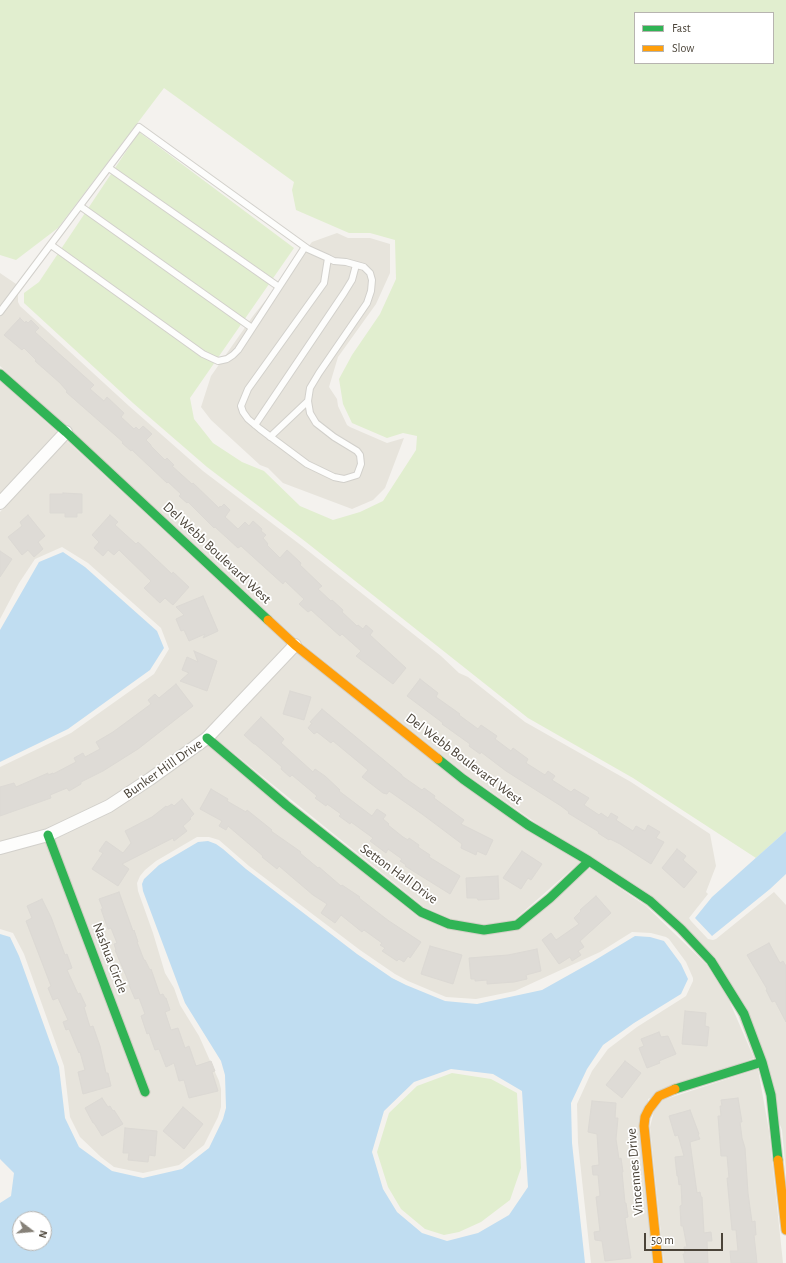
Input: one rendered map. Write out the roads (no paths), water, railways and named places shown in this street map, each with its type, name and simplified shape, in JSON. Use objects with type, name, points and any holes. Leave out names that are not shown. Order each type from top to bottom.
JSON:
[{"type":"street","name":"Del Webb Boulevard West","points":[[0,374],[66,432],[295,644],[463,779],[528,825],[589,861],[650,901],[681,929],[711,961],[744,1014],[762,1062],[771,1095],[786,1230]]},
{"type":"street","points":[[0,503],[66,432]]},
{"type":"street","name":"Bunker Hill Drive","points":[[0,848],[48,835],[109,806],[150,779],[207,738],[295,644]]},
{"type":"street","name":"Setton Hall Drive","points":[[207,738],[286,806],[421,912],[449,924],[484,930],[517,925],[550,898],[589,861]]},
{"type":"street","name":"Nashua Circle","points":[[48,835],[145,1092]]},
{"type":"street","name":"Vincennes Drive","points":[[658,1263],[644,1142],[645,1117],[649,1109],[659,1096],[666,1092],[762,1062]]},
{"type":"lane","points":[[0,312],[139,127],[305,247],[328,258],[334,261],[364,267],[370,273],[372,280],[371,291],[367,304],[318,373],[310,388],[308,401],[310,413],[316,423],[357,451],[360,455],[361,464],[357,475],[344,479],[334,477],[307,464],[255,425],[243,412],[241,406],[248,389],[324,283],[328,258]]},
{"type":"lane","points":[[109,168],[279,287]]},
{"type":"lane","points":[[80,206],[252,328]]},
{"type":"lane","points":[[51,245],[190,345],[212,359],[223,361],[233,355],[305,247]]},
{"type":"lane","points":[[255,425],[344,294],[352,280],[356,265]]},
{"type":"lane","points":[[270,437],[308,401]]},
{"type":"water","points":[[63,552],[85,567],[157,631],[164,648],[150,670],[68,729],[0,762],[0,630],[39,562]]},
{"type":"water","points":[[786,831],[786,874],[770,889],[712,936],[695,918],[712,897]]},
{"type":"water","points":[[208,841],[216,844],[246,869],[357,954],[392,978],[445,1001],[477,1004],[542,990],[635,936],[650,937],[664,941],[681,964],[688,979],[681,994],[634,1023],[603,1045],[587,1069],[571,1103],[572,1143],[585,1263],[0,1263],[0,1203],[11,1196],[14,1173],[0,1159],[0,934],[10,937],[19,956],[59,1067],[65,1118],[79,1147],[112,1171],[143,1178],[182,1169],[209,1148],[223,1119],[226,1108],[225,1075],[221,1061],[185,1003],[143,891],[142,884],[144,879],[159,865],[198,842]],"holes":[[[451,1069],[493,1074],[522,1091],[528,1187],[509,1215],[478,1233],[447,1241],[422,1233],[397,1212],[383,1189],[372,1152],[384,1111],[414,1082]]]}]
